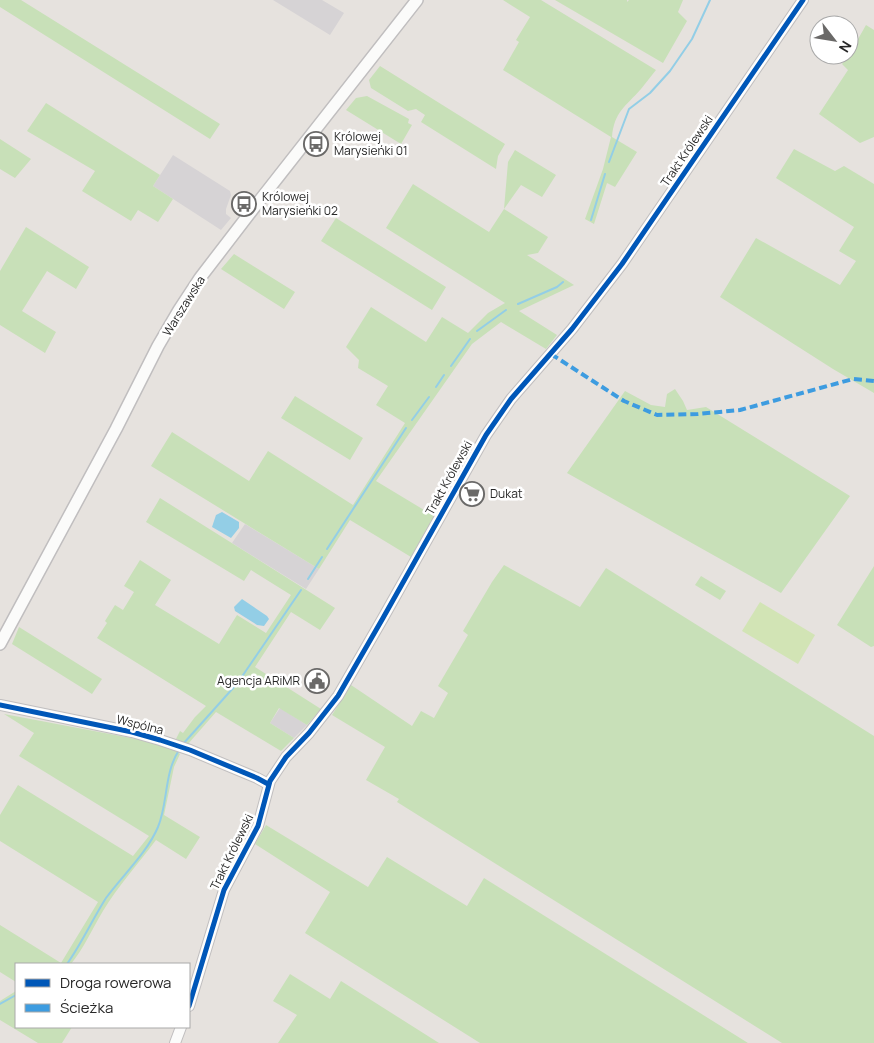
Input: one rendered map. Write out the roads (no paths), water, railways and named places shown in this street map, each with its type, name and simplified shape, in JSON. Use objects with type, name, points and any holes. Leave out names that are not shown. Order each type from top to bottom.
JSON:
[{"type":"main road","name":"Warszawska","points":[[0,644],[179,310],[200,278],[248,215],[417,0]]},
{"type":"street","name":"Trakt Królewski","points":[[190,1003],[224,890],[258,826],[268,784],[286,757],[309,733],[338,696],[486,434],[512,399],[572,329],[622,264],[803,0]]},
{"type":"street","name":"Wspólna","points":[[0,705],[132,732],[173,744],[268,784]]},
{"type":"street","points":[[175,1043],[181,1028]]},
{"type":"water","points":[[222,512],[239,522],[239,528],[231,538],[212,527],[216,515]]},
{"type":"water","points":[[242,599],[267,616],[269,619],[264,626],[257,625],[235,611],[234,607]]},
{"type":"waterway","points":[[609,162],[629,109],[650,93],[670,71],[692,39],[710,0]]},
{"type":"waterway","points":[[591,220],[605,174]]},
{"type":"waterway","points":[[518,304],[557,287],[563,282]]},
{"type":"waterway","points":[[477,331],[506,310]]},
{"type":"waterway","points":[[451,366],[470,339]]},
{"type":"waterway","points":[[436,387],[444,375]]},
{"type":"waterway","points":[[412,420],[429,397]]},
{"type":"waterway","points":[[327,549],[406,428]]},
{"type":"waterway","points":[[308,579],[322,557]]},
{"type":"waterway","points":[[241,678],[301,590]]},
{"type":"waterway","points":[[183,744],[234,687]]},
{"type":"waterway","points":[[68,963],[106,898],[153,837],[161,818],[168,778],[179,750]]},
{"type":"waterway","points":[[0,1004],[15,996]]},
{"type":"place","name":"Królowej Marysieńki 01","points":[[316,144]]},
{"type":"place","name":"Królowej Marysieńki 02","points":[[244,204]]},
{"type":"place","name":"Dukat","points":[[472,494]]},
{"type":"place","name":"Agencja ARiMR","points":[[317,681]]}]
